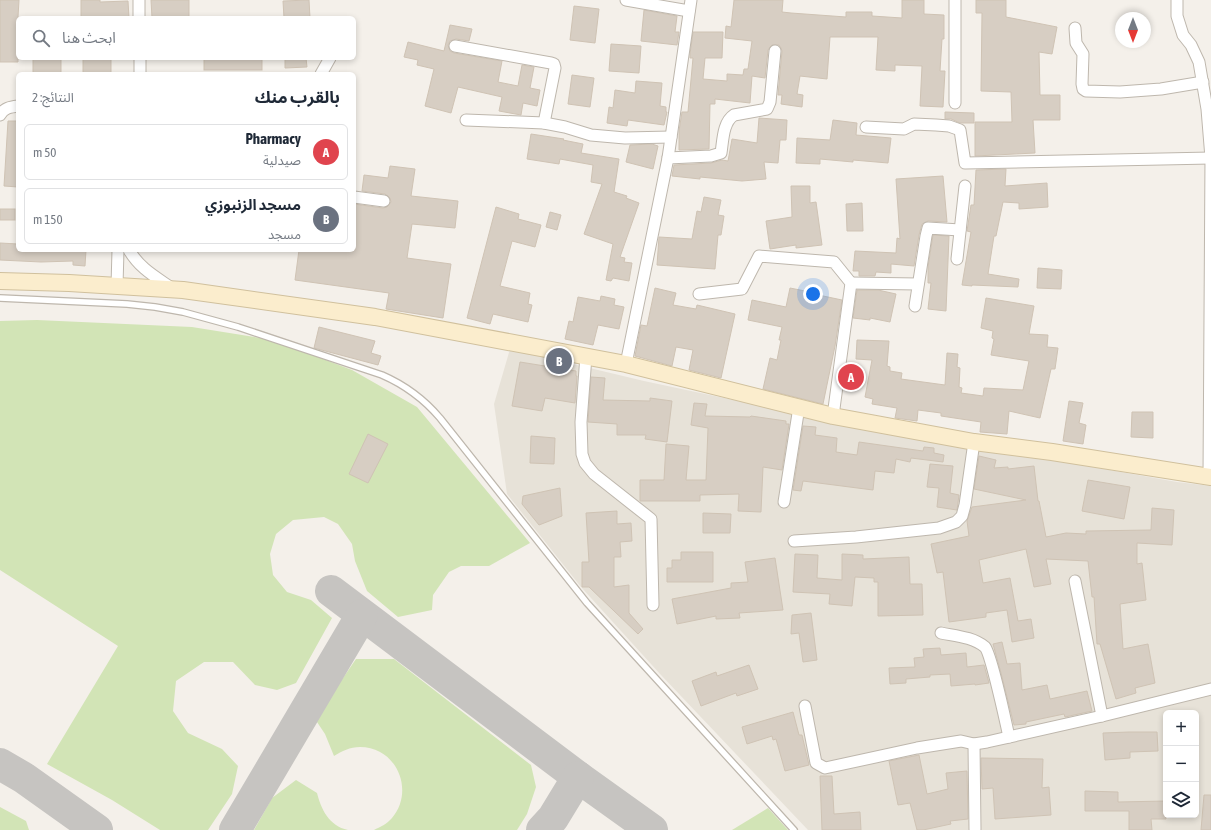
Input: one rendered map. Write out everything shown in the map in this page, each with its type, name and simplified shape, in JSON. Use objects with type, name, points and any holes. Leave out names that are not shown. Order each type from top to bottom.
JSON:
[{"type":"main road","points":[[0,281],[190,291],[375,317],[626,364],[833,416],[974,442],[1052,452],[1210,477]]},
{"type":"street","points":[[139,0],[139,16]]},
{"type":"street","points":[[626,0],[690,6],[668,158],[626,364]]},
{"type":"street","points":[[955,0],[955,103]]},
{"type":"street","points":[[1177,0],[1177,16],[1183,35],[1191,45],[1199,62],[1203,82],[1211,158],[1210,477]]},
{"type":"street","points":[[1075,28],[1076,43],[1083,54],[1082,84],[1083,89],[1086,91],[1120,92],[1161,89],[1203,82]]},
{"type":"street","points":[[455,46],[554,64],[555,68],[544,123]]},
{"type":"street","points":[[668,158],[711,156],[720,153],[727,122],[730,118],[734,115],[767,109],[770,102],[775,51]]},
{"type":"street","points":[[140,60],[140,72]]},
{"type":"street","points":[[322,72],[329,60]]},
{"type":"street","points":[[0,115],[7,107],[16,106]]},
{"type":"street","points":[[466,120],[544,123],[591,135],[625,138],[671,137]]},
{"type":"street","points":[[866,126],[904,129],[914,124],[949,126],[960,130],[965,163],[1211,158]]},
{"type":"street","points":[[957,259],[965,186]]},
{"type":"street","points":[[356,197],[384,201]]},
{"type":"street","points":[[915,306],[928,228],[960,230]]},
{"type":"street","points":[[117,286],[118,252]]},
{"type":"street","points":[[130,252],[144,270],[173,290]]},
{"type":"street","points":[[699,294],[742,289],[759,256],[834,262],[851,283],[833,416]]},
{"type":"street","points":[[851,283],[918,284]]},
{"type":"street","points":[[586,356],[581,422],[582,454],[585,463],[594,474],[651,519],[653,605]]},
{"type":"street","points":[[784,502],[799,408]]},
{"type":"street","points":[[794,541],[856,537],[939,528],[956,522],[962,516],[965,505],[974,442]]},
{"type":"street","points":[[1075,581],[1102,716]]},
{"type":"street","points":[[941,633],[969,638],[978,642],[986,649],[991,663],[1009,737]]},
{"type":"street","points":[[804,706],[816,763],[825,768],[917,748],[961,741],[974,744],[987,742],[1211,689]]},
{"type":"street","points":[[974,744],[975,829]]},
{"type":"lane","points":[[0,298],[127,304],[183,312],[238,327],[382,375],[409,389],[421,398],[436,413],[587,603],[794,830]]},
{"type":"shaded area","points":[[510,349],[644,381],[785,411],[1177,482],[1211,486],[1211,830],[808,830],[661,675],[581,587],[507,494],[494,404]]},
{"type":"green space","points":[[37,320],[192,327],[273,340],[352,370],[417,407],[530,543],[489,566],[461,566],[449,572],[433,595],[432,610],[398,617],[367,591],[355,561],[352,544],[338,524],[324,517],[293,520],[276,534],[270,554],[273,575],[287,592],[311,600],[332,618],[296,683],[277,690],[255,685],[233,662],[204,662],[176,681],[173,711],[188,733],[222,749],[238,766],[232,794],[208,830],[160,830],[112,800],[47,764],[118,646],[0,570],[0,321]]},
{"type":"green space","points":[[356,659],[394,659],[531,765],[536,787],[527,814],[517,830],[374,830],[390,820],[399,807],[402,796],[402,784],[398,772],[392,762],[384,754],[373,749],[360,747],[353,748],[334,756],[325,734],[315,719]]},
{"type":"green space","points":[[296,780],[317,793],[324,811],[331,821],[341,828],[348,830],[254,830],[272,798]]},
{"type":"green space","points":[[0,807],[26,821],[29,830],[0,830]]},
{"type":"green space","points":[[768,808],[788,830],[732,830]]},
{"type":"building","points":[[0,0],[19,0],[18,16],[16,16],[16,60],[18,60],[18,62],[0,62]]},
{"type":"building","points":[[81,0],[100,0],[100,2],[128,1],[129,16],[81,16]]},
{"type":"building","points":[[151,0],[189,0],[189,16],[152,16]]},
{"type":"building","points":[[309,0],[310,16],[284,16],[283,1]]},
{"type":"building","points":[[734,0],[783,0],[782,12],[791,13],[846,17],[846,12],[872,12],[872,16],[902,18],[902,0],[924,0],[924,14],[944,15],[944,39],[942,39],[940,71],[945,71],[943,107],[920,106],[922,66],[895,65],[895,71],[876,70],[878,37],[830,37],[827,79],[800,76],[797,94],[803,95],[802,107],[781,104],[782,95],[778,95],[782,51],[779,45],[772,45],[768,50],[765,78],[752,76],[750,103],[715,99],[715,104],[710,104],[709,149],[679,150],[679,131],[682,112],[688,112],[693,58],[690,58],[690,54],[693,32],[723,32],[722,58],[705,58],[703,79],[727,81],[727,74],[743,75],[744,69],[748,69],[752,41],[725,38],[726,26],[731,27]]},
{"type":"building","points":[[976,0],[1006,0],[1006,17],[1057,27],[1052,54],[1039,52],[1040,95],[1060,95],[1060,120],[1033,120],[1035,153],[975,156],[975,122],[1012,122],[1011,92],[981,91],[982,13],[976,13]]},
{"type":"building","points":[[574,6],[599,9],[595,43],[570,40]]},
{"type":"building","points":[[644,10],[677,16],[675,32],[679,32],[677,45],[641,41]]},
{"type":"building","points":[[450,25],[472,29],[469,41],[456,39],[450,41],[448,45],[450,51],[454,53],[502,61],[498,82],[518,86],[522,65],[534,67],[530,88],[540,90],[537,106],[523,103],[521,115],[499,111],[502,97],[458,87],[451,113],[425,106],[434,69],[417,65],[418,60],[404,57],[408,42],[444,51]]},
{"type":"building","points":[[611,44],[641,46],[639,73],[609,71]]},
{"type":"building","points":[[33,60],[61,60],[61,72],[33,72]]},
{"type":"building","points":[[83,60],[111,60],[111,72],[83,72]]},
{"type":"building","points":[[204,60],[262,60],[262,70],[204,70]]},
{"type":"building","points":[[285,60],[306,60],[307,67],[285,68]]},
{"type":"building","points":[[572,75],[594,78],[590,107],[568,104]]},
{"type":"building","points":[[636,81],[662,83],[660,106],[666,107],[667,112],[664,125],[628,120],[627,126],[607,123],[609,107],[613,108],[615,90],[635,93]]},
{"type":"building","points":[[945,112],[974,113],[974,123],[960,123],[951,119],[945,119]]},
{"type":"building","points":[[759,118],[787,120],[786,140],[780,140],[778,163],[764,162],[766,179],[742,181],[672,176],[674,165],[711,163],[722,160],[728,161],[732,139],[757,143]]},
{"type":"building","points":[[833,120],[857,123],[856,135],[891,138],[888,163],[820,159],[820,164],[796,163],[797,138],[830,140]]},
{"type":"building","points":[[8,121],[16,121],[16,187],[4,186]]},
{"type":"building","points":[[531,134],[564,139],[563,140],[583,144],[581,153],[619,159],[614,192],[627,196],[626,198],[639,203],[620,257],[625,258],[624,262],[632,263],[629,281],[613,278],[611,281],[606,280],[613,244],[584,234],[602,184],[591,182],[593,165],[560,159],[559,164],[527,159]]},
{"type":"building","points":[[652,144],[658,146],[653,169],[626,162],[630,145]]},
{"type":"building","points":[[390,166],[415,169],[411,196],[458,201],[455,228],[412,224],[407,258],[451,264],[443,318],[386,309],[389,293],[295,280],[299,252],[356,252],[356,204],[383,208],[387,207],[391,202],[390,198],[385,194],[362,191],[364,175],[388,178]]},
{"type":"building","points":[[1006,169],[1005,186],[1047,183],[1048,207],[1019,209],[1019,203],[1003,202],[996,236],[994,236],[988,274],[1019,279],[1018,287],[962,285],[971,232],[967,231],[971,205],[974,205],[976,170]]},
{"type":"building","points":[[943,176],[947,222],[928,221],[922,224],[914,266],[891,264],[891,273],[876,272],[875,276],[859,276],[859,271],[853,271],[855,251],[896,253],[897,238],[900,239],[896,179]]},
{"type":"building","points":[[791,186],[810,186],[810,203],[816,202],[822,245],[796,248],[796,245],[770,249],[766,221],[792,217]]},
{"type":"building","points":[[704,197],[721,200],[718,215],[724,216],[721,235],[718,235],[715,269],[657,265],[659,237],[692,239],[697,211],[701,212]]},
{"type":"building","points":[[862,203],[863,231],[847,231],[846,204]]},
{"type":"building","points":[[496,207],[519,214],[518,219],[541,225],[535,247],[512,241],[500,286],[530,293],[528,304],[532,305],[528,322],[493,314],[490,324],[467,318]]},
{"type":"building","points":[[0,209],[15,209],[15,220],[0,220]]},
{"type":"building","points":[[550,212],[561,215],[557,230],[546,227]]},
{"type":"building","points":[[933,235],[949,236],[946,311],[928,309],[931,283],[928,283],[928,267]]},
{"type":"building","points":[[0,243],[16,244],[16,252],[86,252],[85,266],[73,265],[73,261],[41,262],[0,260]]},
{"type":"building","points":[[1038,268],[1062,270],[1061,289],[1037,288]]},
{"type":"building","points":[[655,288],[676,293],[673,305],[696,309],[697,305],[735,314],[721,378],[689,370],[693,350],[676,347],[672,366],[635,356],[641,325],[647,326]]},
{"type":"building","points":[[790,288],[842,300],[835,346],[823,404],[763,389],[770,358],[777,360],[782,327],[748,320],[752,300],[786,307]]},
{"type":"building","points":[[857,290],[878,290],[896,294],[890,322],[870,318],[870,320],[853,318]]},
{"type":"building","points":[[601,296],[615,299],[614,305],[624,307],[619,329],[598,325],[593,345],[565,339],[569,321],[573,322],[578,297],[600,301]]},
{"type":"building","points":[[986,298],[1034,306],[1029,334],[1048,335],[1047,347],[1058,348],[1055,369],[1051,369],[1040,418],[1009,411],[1007,434],[980,432],[981,422],[941,416],[941,413],[918,410],[917,421],[895,418],[897,408],[872,404],[873,399],[865,397],[872,360],[856,359],[857,340],[889,341],[887,366],[890,367],[890,371],[902,373],[901,379],[945,385],[947,353],[958,354],[957,367],[960,368],[959,387],[962,388],[961,393],[983,396],[984,388],[1023,390],[1029,361],[991,355],[994,339],[992,338],[993,331],[981,328]]},
{"type":"building","points":[[319,327],[375,341],[371,353],[381,356],[378,365],[314,348]]},
{"type":"building","points":[[520,362],[576,371],[575,403],[545,398],[542,411],[512,406]]},
{"type":"building","points":[[591,377],[605,378],[603,400],[650,401],[650,398],[672,401],[667,442],[645,439],[646,435],[617,435],[617,424],[588,422]]},
{"type":"building","points":[[1069,401],[1083,403],[1079,423],[1086,425],[1083,444],[1063,441]]},
{"type":"building","points":[[694,403],[707,404],[705,416],[751,416],[786,421],[786,424],[789,424],[782,470],[763,467],[761,512],[738,511],[739,494],[700,495],[700,501],[640,501],[640,480],[664,480],[666,444],[689,446],[686,480],[706,480],[708,428],[691,425]]},
{"type":"building","points":[[1132,412],[1153,412],[1153,438],[1131,437]]},
{"type":"building","points":[[803,426],[816,427],[815,435],[837,438],[836,452],[857,455],[859,442],[923,451],[924,447],[934,448],[934,453],[944,455],[943,462],[911,458],[910,462],[896,459],[894,473],[875,471],[873,490],[803,481],[801,491],[793,490]]},
{"type":"building","points":[[368,434],[388,444],[368,483],[349,474]]},
{"type":"building","points":[[531,436],[555,438],[554,464],[530,463]]},
{"type":"building","points":[[979,456],[996,460],[994,468],[1008,467],[1008,469],[1034,466],[1038,501],[1046,537],[1066,533],[1086,534],[1086,531],[1151,530],[1152,508],[1174,510],[1172,545],[1137,543],[1137,564],[1142,563],[1146,600],[1120,604],[1123,649],[1148,644],[1155,683],[1135,688],[1136,693],[1116,699],[1100,644],[1097,644],[1094,597],[1092,597],[1088,561],[1046,559],[1051,584],[1034,587],[1026,549],[979,560],[983,583],[1010,578],[1018,621],[1031,619],[1034,638],[1012,642],[1007,610],[986,613],[986,617],[949,622],[943,572],[937,573],[931,544],[969,536],[967,521],[972,507],[1026,500],[974,489]]},
{"type":"building","points":[[930,464],[953,466],[950,493],[959,495],[957,510],[937,507],[939,488],[927,487]]},
{"type":"building","points":[[1088,480],[1130,487],[1124,519],[1082,511]]},
{"type":"building","points":[[560,488],[562,516],[539,525],[522,504],[523,496]]},
{"type":"building","points":[[617,511],[617,524],[631,523],[632,541],[620,542],[621,557],[614,557],[614,587],[629,585],[629,613],[643,629],[638,634],[589,587],[582,587],[582,562],[589,562],[586,513]]},
{"type":"building","points":[[703,513],[731,514],[730,533],[703,533]]},
{"type":"building","points":[[681,552],[713,552],[713,582],[667,582],[667,568],[672,568],[672,560],[681,560]]},
{"type":"building","points":[[795,554],[818,555],[817,578],[842,580],[842,554],[863,555],[863,559],[909,557],[910,584],[922,584],[923,615],[878,616],[878,582],[874,582],[874,578],[855,577],[852,606],[829,604],[830,594],[793,592]]},
{"type":"building","points":[[775,558],[783,610],[739,613],[740,618],[716,619],[716,616],[677,624],[672,599],[731,588],[731,583],[748,582],[745,562]]},
{"type":"building","points":[[811,613],[817,660],[803,662],[799,633],[791,634],[792,615]]},
{"type":"building","points":[[1002,642],[1007,664],[1020,663],[1022,690],[1047,685],[1050,699],[1087,691],[1092,711],[1065,717],[1064,714],[1026,722],[1026,724],[1014,725],[993,644]]},
{"type":"building","points":[[940,648],[941,655],[966,653],[967,667],[984,665],[989,683],[951,686],[950,674],[930,675],[930,677],[906,679],[906,683],[890,684],[889,668],[915,667],[914,658],[924,657],[923,649]]},
{"type":"building","points":[[749,665],[758,689],[737,696],[736,693],[701,706],[692,681],[716,672],[717,676]]},
{"type":"building","points":[[793,712],[799,735],[802,735],[809,765],[785,771],[776,739],[773,740],[772,736],[747,744],[742,727]]},
{"type":"building","points":[[1157,732],[1158,751],[1130,752],[1130,758],[1105,760],[1103,733]]},
{"type":"building","points":[[919,755],[927,794],[948,789],[946,773],[967,771],[968,819],[950,821],[951,824],[917,830],[910,803],[898,805],[889,761]]},
{"type":"building","points":[[981,758],[1043,759],[1042,788],[1049,787],[1051,815],[995,819],[993,788],[982,789]]},
{"type":"building","points":[[820,776],[832,776],[834,814],[860,812],[861,830],[822,830]]},
{"type":"building","points":[[1085,791],[1118,792],[1118,802],[1163,801],[1163,818],[1166,819],[1151,819],[1152,830],[1129,830],[1129,811],[1085,811]]},
{"type":"building","points":[[1204,795],[1211,795],[1211,830],[1201,830]]},
{"type":"taxiway","points":[[331,591],[578,777],[652,830]]},
{"type":"taxiway","points":[[235,830],[362,615]]},
{"type":"taxiway","points":[[0,764],[24,778],[97,830]]},
{"type":"taxiway","points":[[542,830],[553,818],[578,777]]},
{"type":"place","name":"مسجد الزنبوزي","points":[[559,361]]},
{"type":"place","name":"Pharmacy","points":[[851,377]]}]
